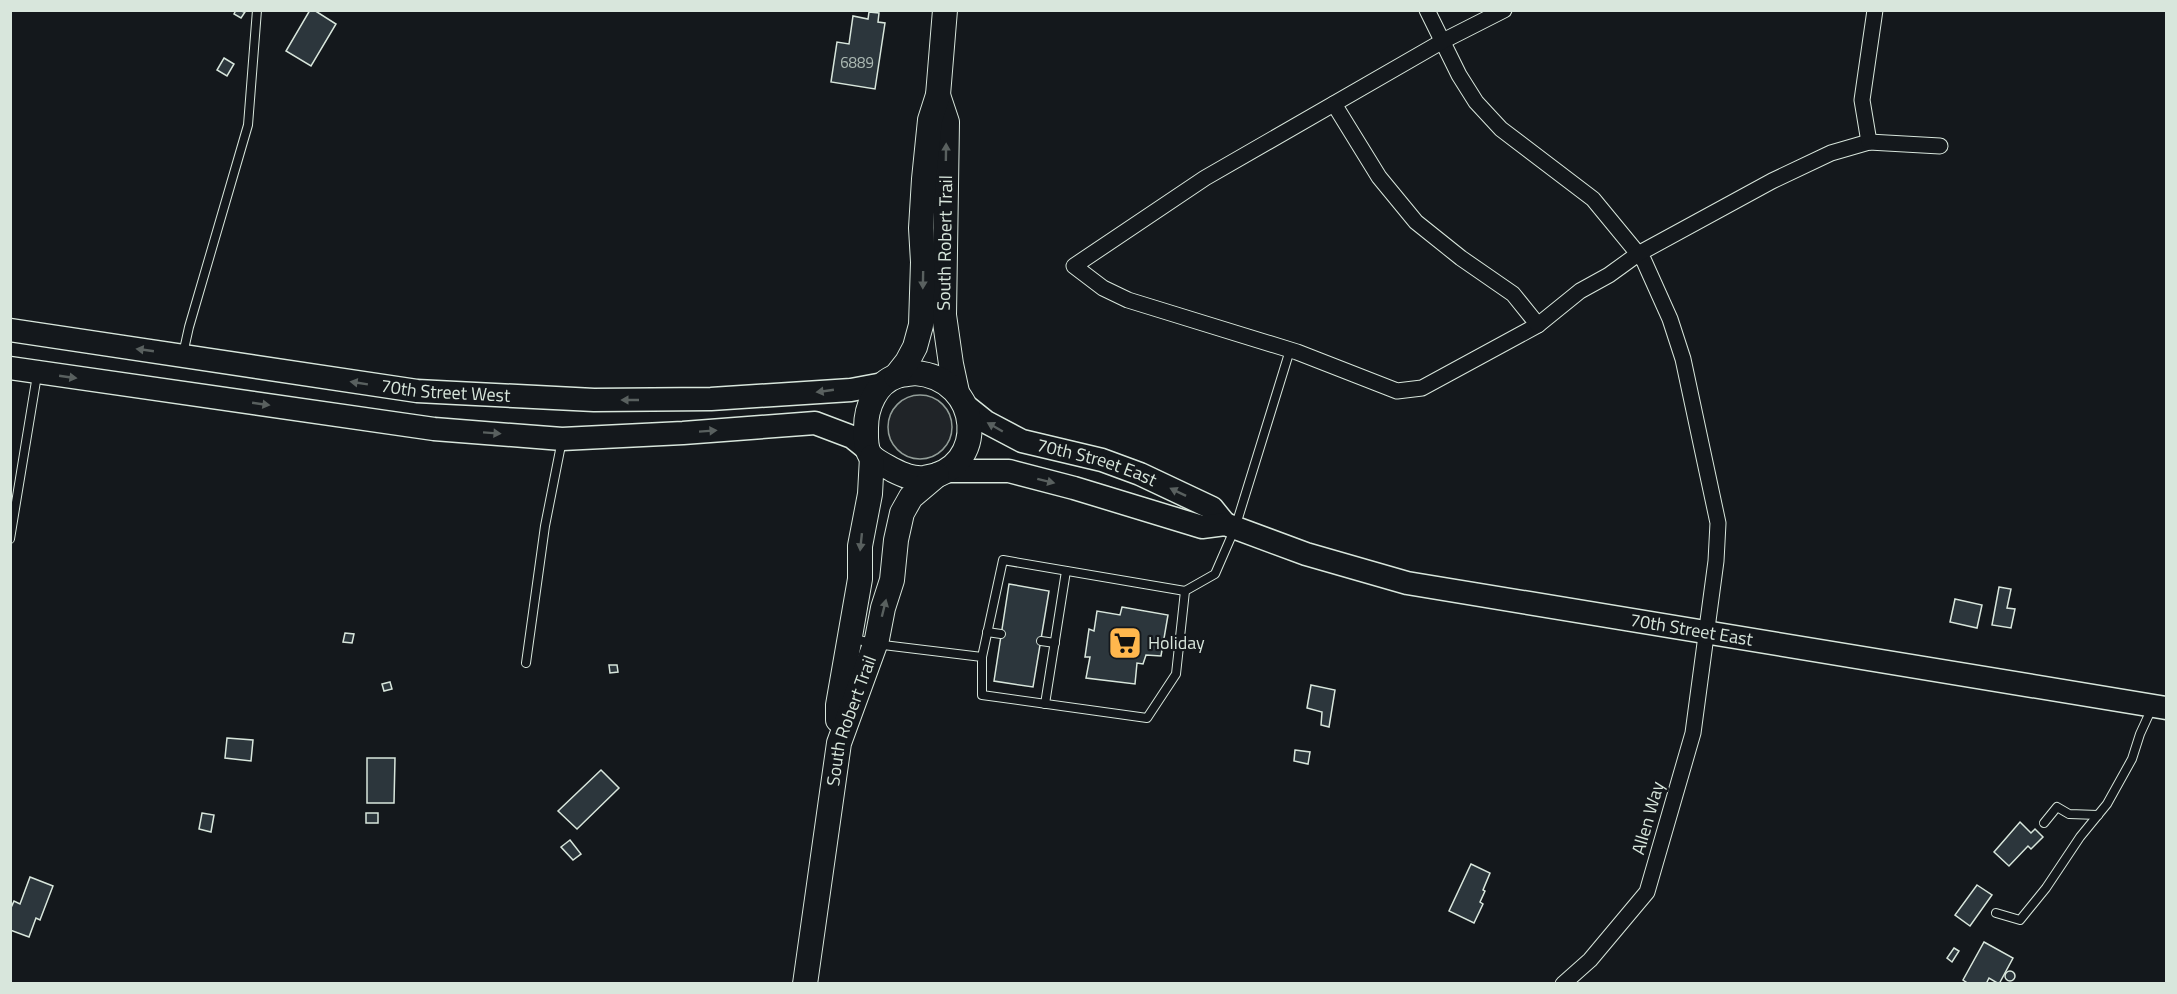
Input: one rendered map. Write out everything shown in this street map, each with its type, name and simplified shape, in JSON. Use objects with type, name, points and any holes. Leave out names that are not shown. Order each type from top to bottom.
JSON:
[{"type":"main road","name":"South Robert Trail","points":[[889,380],[911,354],[921,325],[923,262],[921,228],[924,179],[930,120],[938,95],[945,10]]},
{"type":"main road","name":"South Robert Trail","points":[[938,95],[947,122],[944,315],[949,355],[962,399]]},
{"type":"main road","name":"70th Street West","points":[[10,330],[417,391],[582,399],[711,399],[850,390],[889,380]]},
{"type":"main road","name":"70th Street West","points":[[10,368],[434,429],[562,439],[815,423],[852,438],[869,453]]},
{"type":"main road","points":[[838,743],[838,705],[860,579],[860,546],[870,494],[866,422],[872,399],[889,380],[915,373],[938,377],[962,399],[968,441],[962,456],[942,473],[921,478],[905,476],[869,453]]},
{"type":"main road","name":"70th Street East","points":[[962,399],[986,422],[1022,441],[1102,460],[1140,474],[1212,508],[1230,526]]},
{"type":"main road","name":"70th Street East","points":[[942,473],[1009,471],[1202,527],[1230,526],[1306,554],[1407,583],[2160,707]]},
{"type":"main road","name":"South Robert Trail","points":[[805,984],[838,743],[875,644],[892,580],[896,540],[902,513],[911,497],[942,473]]},
{"type":"street","name":"Allen Way","points":[[1427,10],[1476,102],[1501,129],[1593,200],[1644,261],[1670,319],[1683,359],[1718,523],[1708,632],[1693,733],[1647,892],[1590,960],[1563,984]]},
{"type":"street","points":[[1504,10],[1443,42],[1205,178],[1074,266],[1103,288],[1128,300],[1290,350],[1397,391],[1422,388],[1538,325],[1580,291],[1609,275],[1638,254],[1772,181],[1831,153],[1869,142],[1940,147]]},
{"type":"street","points":[[1869,142],[1862,100],[1875,10]]},
{"type":"street","points":[[1334,104],[1379,177],[1416,222],[1461,258],[1513,294],[1538,325]]},
{"type":"lane","points":[[183,356],[189,327],[248,124],[257,10]]},
{"type":"lane","points":[[1185,591],[1176,674],[1147,718],[982,695],[982,657],[1003,560],[1185,591],[1215,574],[1290,350]]},
{"type":"lane","points":[[10,539],[37,372]]},
{"type":"lane","points":[[526,663],[545,526],[562,439]]},
{"type":"lane","points":[[1045,704],[1066,571]]},
{"type":"lane","points":[[987,632],[1001,634]]},
{"type":"lane","points":[[850,638],[875,644],[982,657]]},
{"type":"lane","points":[[1041,641],[1054,643]]},
{"type":"lane","points":[[1996,913],[2020,920],[2046,888],[2080,837],[2108,804],[2160,707]]},
{"type":"lane","points":[[2044,824],[2057,807],[2069,814],[2098,815]]},
{"type":"shaded area","points":[[920,395],[938,401],[946,409],[952,427],[946,445],[938,453],[920,459],[902,453],[894,445],[888,427],[894,409],[902,401]]},
{"type":"building","points":[[236,10],[245,12],[241,18],[234,14]]},
{"type":"building","points":[[310,10],[314,10],[336,24],[311,66],[286,51]]},
{"type":"building","points":[[869,12],[879,13],[878,22],[885,23],[875,89],[831,82],[837,42],[849,44],[853,16],[868,19]]},
{"type":"building","points":[[224,58],[234,64],[227,76],[217,70]]},
{"type":"building","points":[[1009,584],[1049,591],[1033,687],[994,681]]},
{"type":"building","points":[[1999,587],[2011,589],[2007,608],[2015,609],[2011,628],[1992,625]]},
{"type":"building","points":[[1955,599],[1982,605],[1977,628],[1950,622]]},
{"type":"building","name":"Holiday","points":[[1122,607],[1168,615],[1161,656],[1146,655],[1143,664],[1137,663],[1135,684],[1086,678],[1090,657],[1085,657],[1089,629],[1094,631],[1097,611],[1120,615]]},
{"type":"building","points":[[345,633],[354,634],[352,643],[343,642]]},
{"type":"building","points":[[609,665],[617,665],[618,672],[610,673]]},
{"type":"building","points":[[390,682],[392,689],[384,691],[382,684]]},
{"type":"building","points":[[1311,685],[1335,690],[1329,727],[1321,725],[1322,712],[1307,708]]},
{"type":"building","points":[[227,738],[253,740],[251,761],[225,758]]},
{"type":"building","points":[[1295,750],[1310,752],[1308,764],[1294,761]]},
{"type":"building","points":[[367,758],[395,758],[394,803],[367,803]]},
{"type":"building","points":[[601,770],[619,788],[577,829],[558,811]]},
{"type":"building","points":[[202,813],[214,815],[211,832],[199,829]]},
{"type":"building","points":[[366,813],[378,813],[378,823],[366,823]]},
{"type":"building","points":[[2020,822],[2031,833],[2035,829],[2043,837],[2031,849],[2028,846],[2009,866],[1994,852]]},
{"type":"building","points":[[570,840],[581,854],[573,860],[561,847]]},
{"type":"building","points":[[1471,864],[1490,873],[1480,902],[1483,904],[1474,923],[1449,911]]},
{"type":"building","points":[[30,877],[53,886],[40,920],[36,918],[29,937],[10,930],[10,910],[14,901],[20,904]]},
{"type":"building","points":[[1977,885],[1992,895],[1970,926],[1955,915]]},
{"type":"building","points":[[1984,942],[2013,958],[1999,984],[1989,978],[1986,984],[1969,984],[1963,980]]},
{"type":"building","points":[[1954,948],[1959,951],[1952,962],[1947,958]]},
{"type":"building","points":[[2010,971],[2014,972],[2014,980],[2010,981],[2006,980],[2005,976],[2006,972]]},
{"type":"place","name":"Holiday","points":[[1125,643]]}]
